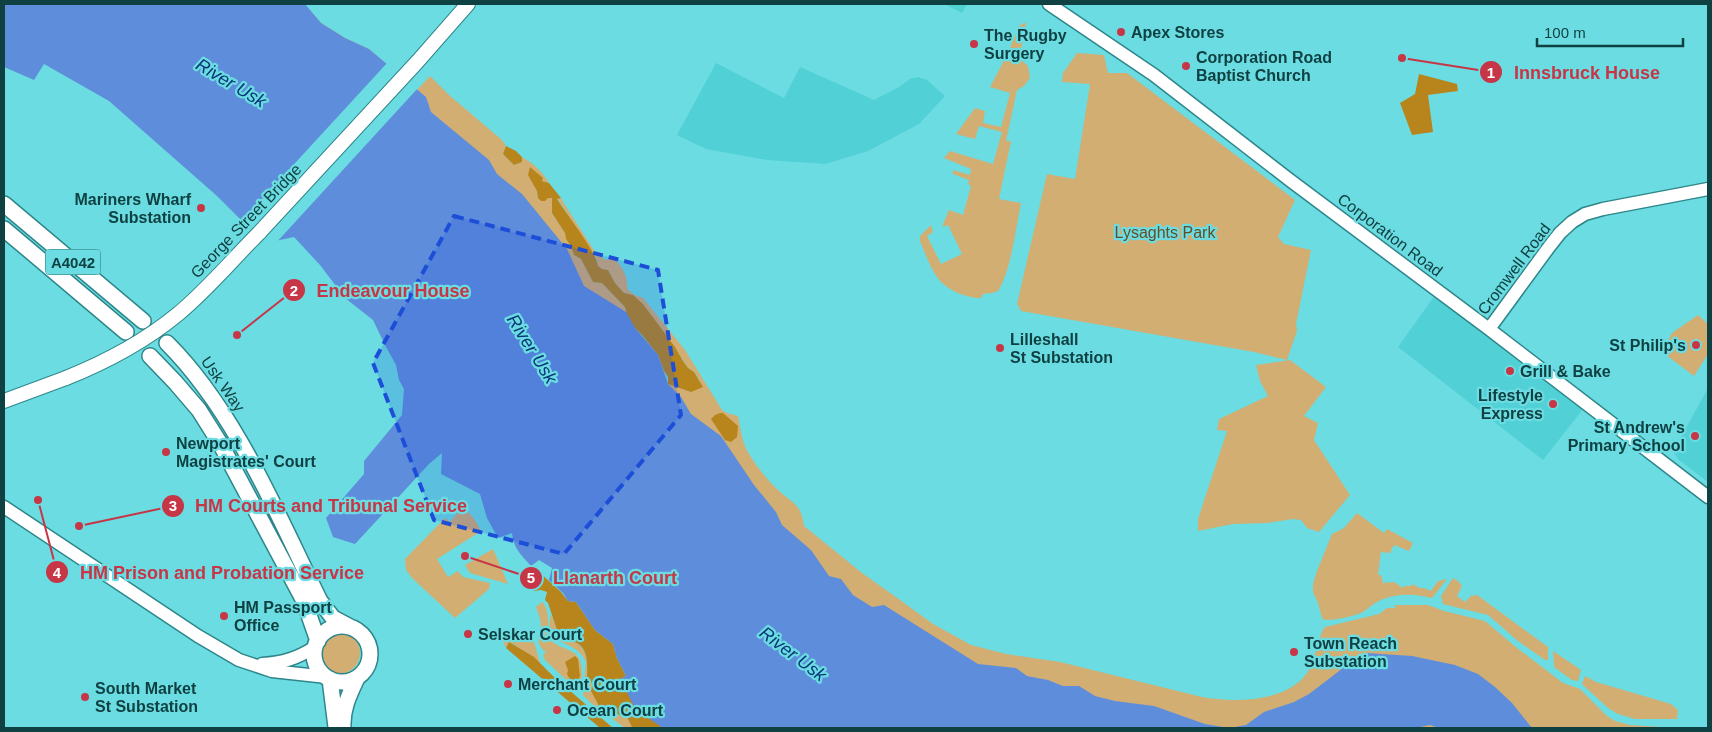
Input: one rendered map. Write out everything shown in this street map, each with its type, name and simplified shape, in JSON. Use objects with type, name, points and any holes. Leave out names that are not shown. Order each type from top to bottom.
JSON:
[{"type":"main road","name":"George Street Bridge","points":[[4,401],[82,372],[112,358],[143,340],[180,313],[317,171],[468,4]]},
{"type":"main road","name":"A4042","points":[[4,204],[143,321]]},
{"type":"main road","name":"A4042","points":[[4,229],[126,332]]},
{"type":"main road","name":"Usk Way","points":[[167,343],[184,359],[232,428],[320,601],[333,618],[350,627]]},
{"type":"main road","points":[[150,356],[176,382],[199,410],[221,445],[304,601],[316,644]]},
{"type":"main road","points":[[344,728],[344,711],[347,698],[357,678],[367,666],[370,653],[366,640],[356,630],[350,627],[335,627],[322,635],[316,644],[314,656],[316,664],[320,672],[328,678],[344,682],[357,678]]},
{"type":"main road","points":[[328,678],[336,728]]},
{"type":"street","name":"Corporation Road","points":[[1049,4],[1146,69],[1708,497]]},
{"type":"street","name":"Cromwell Road","points":[[1489,329],[1549,246],[1572,222],[1585,214],[1603,209],[1708,189]]},
{"type":"street","points":[[4,508],[222,651],[250,664],[272,671],[328,678]]},
{"type":"street","points":[[250,664],[275,664],[288,661],[316,644]]},
{"type":"highlighted area","points":[[454,216],[658,270],[681,415],[564,554],[434,520],[373,363]]},
{"type":"shaded area","points":[[944,4],[967,4],[962,13]]},
{"type":"shaded area","points":[[716,63],[784,98],[800,67],[874,100],[910,79],[918,77],[927,80],[945,96],[919,124],[868,151],[825,164],[767,160],[706,149],[677,135]]},
{"type":"shaded area","points":[[1419,74],[1457,84],[1458,91],[1428,95],[1433,132],[1412,135],[1400,103],[1415,94]]},
{"type":"shaded area","points":[[506,146],[516,151],[522,157],[522,162],[514,165],[503,154]]},
{"type":"shaded area","points":[[530,167],[543,178],[542,181],[549,183],[561,198],[557,199],[587,242],[598,266],[608,270],[615,283],[624,293],[633,295],[643,304],[703,387],[691,392],[668,384],[668,377],[658,355],[635,328],[627,315],[625,307],[602,283],[593,282],[581,259],[574,255],[565,233],[552,213],[552,198],[541,201],[538,198],[537,191],[528,175]]},
{"type":"shaded area","points":[[1438,291],[1587,404],[1543,460],[1398,347]]},
{"type":"shaded area","name":"St Andrew's Primary School","points":[[1708,388],[1708,482],[1679,460],[1673,452]]},
{"type":"shaded area","points":[[723,413],[738,426],[737,437],[731,442],[725,440],[711,419]]},
{"type":"shaded area","points":[[537,570],[568,601],[576,602],[595,630],[613,644],[617,658],[626,676],[621,679],[663,728],[632,727],[627,717],[616,713],[608,713],[599,706],[591,691],[593,683],[587,681],[587,659],[583,649],[575,642],[563,639],[557,630],[548,603],[545,600],[547,592],[541,590],[534,591],[525,580],[530,573]]},
{"type":"shaded area","points":[[509,642],[534,657],[554,677],[613,728],[600,728],[506,648]]},
{"type":"shaded area","points":[[575,656],[578,659],[580,676],[576,684],[572,683],[567,674],[568,670],[565,662]]},
{"type":"green space","points":[[305,4],[321,23],[345,38],[369,49],[417,90],[430,76],[449,95],[502,140],[506,146],[503,154],[514,165],[522,162],[522,157],[537,168],[549,183],[542,181],[534,184],[538,198],[552,198],[552,213],[565,233],[574,255],[581,259],[593,282],[602,283],[625,307],[635,328],[658,355],[668,383],[691,392],[700,381],[694,372],[688,368],[643,304],[633,295],[624,293],[615,283],[608,270],[598,266],[597,260],[590,248],[557,198],[561,198],[595,252],[605,260],[614,258],[622,268],[628,290],[643,298],[685,350],[722,410],[738,416],[742,437],[748,452],[771,483],[796,505],[803,518],[804,526],[862,573],[933,624],[971,645],[1006,654],[1060,662],[1202,697],[1247,700],[1278,694],[1303,678],[1311,666],[1325,627],[1379,614],[1387,608],[1396,608],[1394,606],[1396,605],[1428,605],[1485,621],[1563,683],[1580,689],[1607,716],[1615,721],[1630,725],[1678,728],[1001,728],[965,716],[482,226]]},
{"type":"green space","points":[[1026,23],[1020,56],[1021,60],[1028,66],[1030,78],[1024,86],[1017,90],[1006,141],[1011,141],[999,199],[1021,203],[1012,248],[1003,282],[998,291],[983,294],[981,298],[969,297],[941,282],[932,269],[920,241],[920,236],[931,225],[933,232],[927,236],[941,264],[962,254],[948,225],[943,227],[943,224],[949,210],[963,215],[971,186],[968,184],[969,180],[953,174],[953,170],[970,175],[971,169],[944,158],[950,151],[993,164],[1002,132],[979,126],[975,139],[956,134],[975,108],[985,111],[983,123],[1001,127],[1010,93],[990,87],[1007,55],[1019,26]]},
{"type":"green space","name":"Lysaghts Park","points":[[1077,53],[1104,55],[1108,73],[1127,73],[1295,200],[1278,237],[1284,244],[1311,250],[1296,324],[1297,331],[1287,360],[1254,352],[1021,311],[1017,304],[1047,174],[1075,179],[1090,84],[1062,82],[1063,73]]},
{"type":"green space","points":[[1698,315],[1708,324],[1708,354],[1694,376],[1662,352],[1672,333]]},
{"type":"green space","points":[[1290,360],[1326,387],[1304,416],[1318,423],[1314,440],[1350,495],[1319,532],[1307,528],[1301,520],[1293,519],[1267,523],[1233,524],[1198,531],[1198,519],[1227,431],[1217,430],[1219,419],[1268,396],[1260,381],[1256,365]]},
{"type":"green space","points":[[460,510],[471,515],[481,531],[437,559],[448,577],[458,571],[463,577],[490,583],[489,589],[455,618],[412,578],[406,570],[405,559],[445,518],[450,522]]},
{"type":"green space","points":[[1357,513],[1384,533],[1387,529],[1413,543],[1409,551],[1394,545],[1390,553],[1381,552],[1378,575],[1381,575],[1383,583],[1394,582],[1403,588],[1412,584],[1431,591],[1438,581],[1447,579],[1432,598],[1418,595],[1397,595],[1383,599],[1361,613],[1352,616],[1330,620],[1322,618],[1313,592],[1317,571],[1332,534],[1344,528]]},
{"type":"green space","points":[[493,549],[508,584],[470,573],[465,565]]},
{"type":"green space","points":[[1453,578],[1462,586],[1457,596],[1465,602],[1471,596],[1477,595],[1548,647],[1548,660],[1545,660],[1518,641],[1488,615],[1443,604],[1441,596]]},
{"type":"green space","points":[[542,602],[547,611],[548,631],[551,641],[573,652],[579,659],[582,678],[575,688],[545,660],[543,655],[546,652],[542,649],[539,642],[541,623],[536,607]]},
{"type":"green space","points":[[551,614],[557,630],[563,639],[574,641],[585,652],[588,667],[587,676],[593,683],[608,713],[627,717],[632,726],[636,728],[625,728],[592,704],[583,695],[586,662],[575,649],[555,638],[549,625]]},
{"type":"green space","points":[[339,632],[347,634],[356,642],[360,653],[358,661],[350,670],[339,674],[331,672],[322,664],[318,653],[320,645],[328,636]]},
{"type":"green space","points":[[506,632],[533,639],[540,663],[509,642],[506,648],[501,637]]},
{"type":"green space","points":[[1553,651],[1581,670],[1578,681],[1572,680],[1554,667]]},
{"type":"green space","points":[[1585,676],[1596,682],[1671,704],[1678,710],[1677,719],[1635,719],[1618,714],[1608,708],[1582,684]]},
{"type":"water","name":"River Usk","points":[[4,4],[305,4],[321,23],[345,38],[369,49],[426,97],[431,112],[489,160],[497,174],[522,194],[567,249],[584,286],[626,312],[635,328],[658,355],[668,384],[681,397],[691,414],[721,436],[754,485],[776,512],[782,525],[811,550],[829,576],[841,579],[853,595],[872,607],[884,605],[978,664],[1016,668],[1027,676],[1048,680],[1063,686],[1079,686],[1095,696],[1115,701],[1154,706],[1205,724],[1229,728],[663,728],[636,710],[620,679],[626,676],[617,658],[613,644],[595,630],[576,602],[568,601],[563,593],[549,580],[552,568],[539,560],[531,566],[516,547],[512,533],[498,538],[487,518],[480,494],[441,474],[442,453],[429,464],[355,544],[333,537],[326,518],[364,474],[364,461],[402,415],[404,389],[399,380],[396,365],[373,320],[345,298],[320,265],[294,237],[275,241],[239,218],[217,196],[109,101],[44,64],[34,80],[4,67]]},
{"type":"water","points":[[1367,653],[1412,656],[1455,665],[1478,674],[1512,703],[1532,728],[1439,728],[1430,725],[1416,728],[1229,728],[1246,725],[1264,712],[1294,702],[1309,694],[1343,668]]},
{"type":"pier","points":[[388,62],[418,88],[275,244],[241,222]]},
{"type":"place","name":"Apex Stores","points":[[1121,32]]},
{"type":"place","name":"The Rugby Surgery","points":[[974,44]]},
{"type":"place","name":"Innsbruck House","points":[[1402,58]]},
{"type":"place","name":"Corporation Road Baptist Church","points":[[1186,66]]},
{"type":"place","name":"Mariners Wharf Substation","points":[[201,208]]},
{"type":"place","name":"Endeavour House","points":[[237,335]]},
{"type":"place","name":"St Philip's","points":[[1696,345]]},
{"type":"place","name":"Lilleshall St Substation","points":[[1000,348]]},
{"type":"place","name":"Grill & Bake","points":[[1510,371]]},
{"type":"place","name":"Lifestyle Express","points":[[1553,404]]},
{"type":"place","name":"St Andrew's Primary School","points":[[1695,436]]},
{"type":"place","name":"Newport Magistrates' Court","points":[[166,452]]},
{"type":"place","name":"HM Prison and Probation Service","points":[[38,500]]},
{"type":"place","name":"HM Courts and Tribunal Service","points":[[79,526]]},
{"type":"place","name":"Llanarth Court","points":[[465,556]]},
{"type":"place","name":"HM Passport Office","points":[[224,616]]},
{"type":"place","name":"Selskar Court","points":[[468,634]]},
{"type":"place","name":"Town Reach Substation","points":[[1294,652]]},
{"type":"place","name":"Merchant Court","points":[[508,684]]},
{"type":"place","name":"South Market St Substation","points":[[85,697]]},
{"type":"place","name":"Ocean Court","points":[[557,710]]}]
